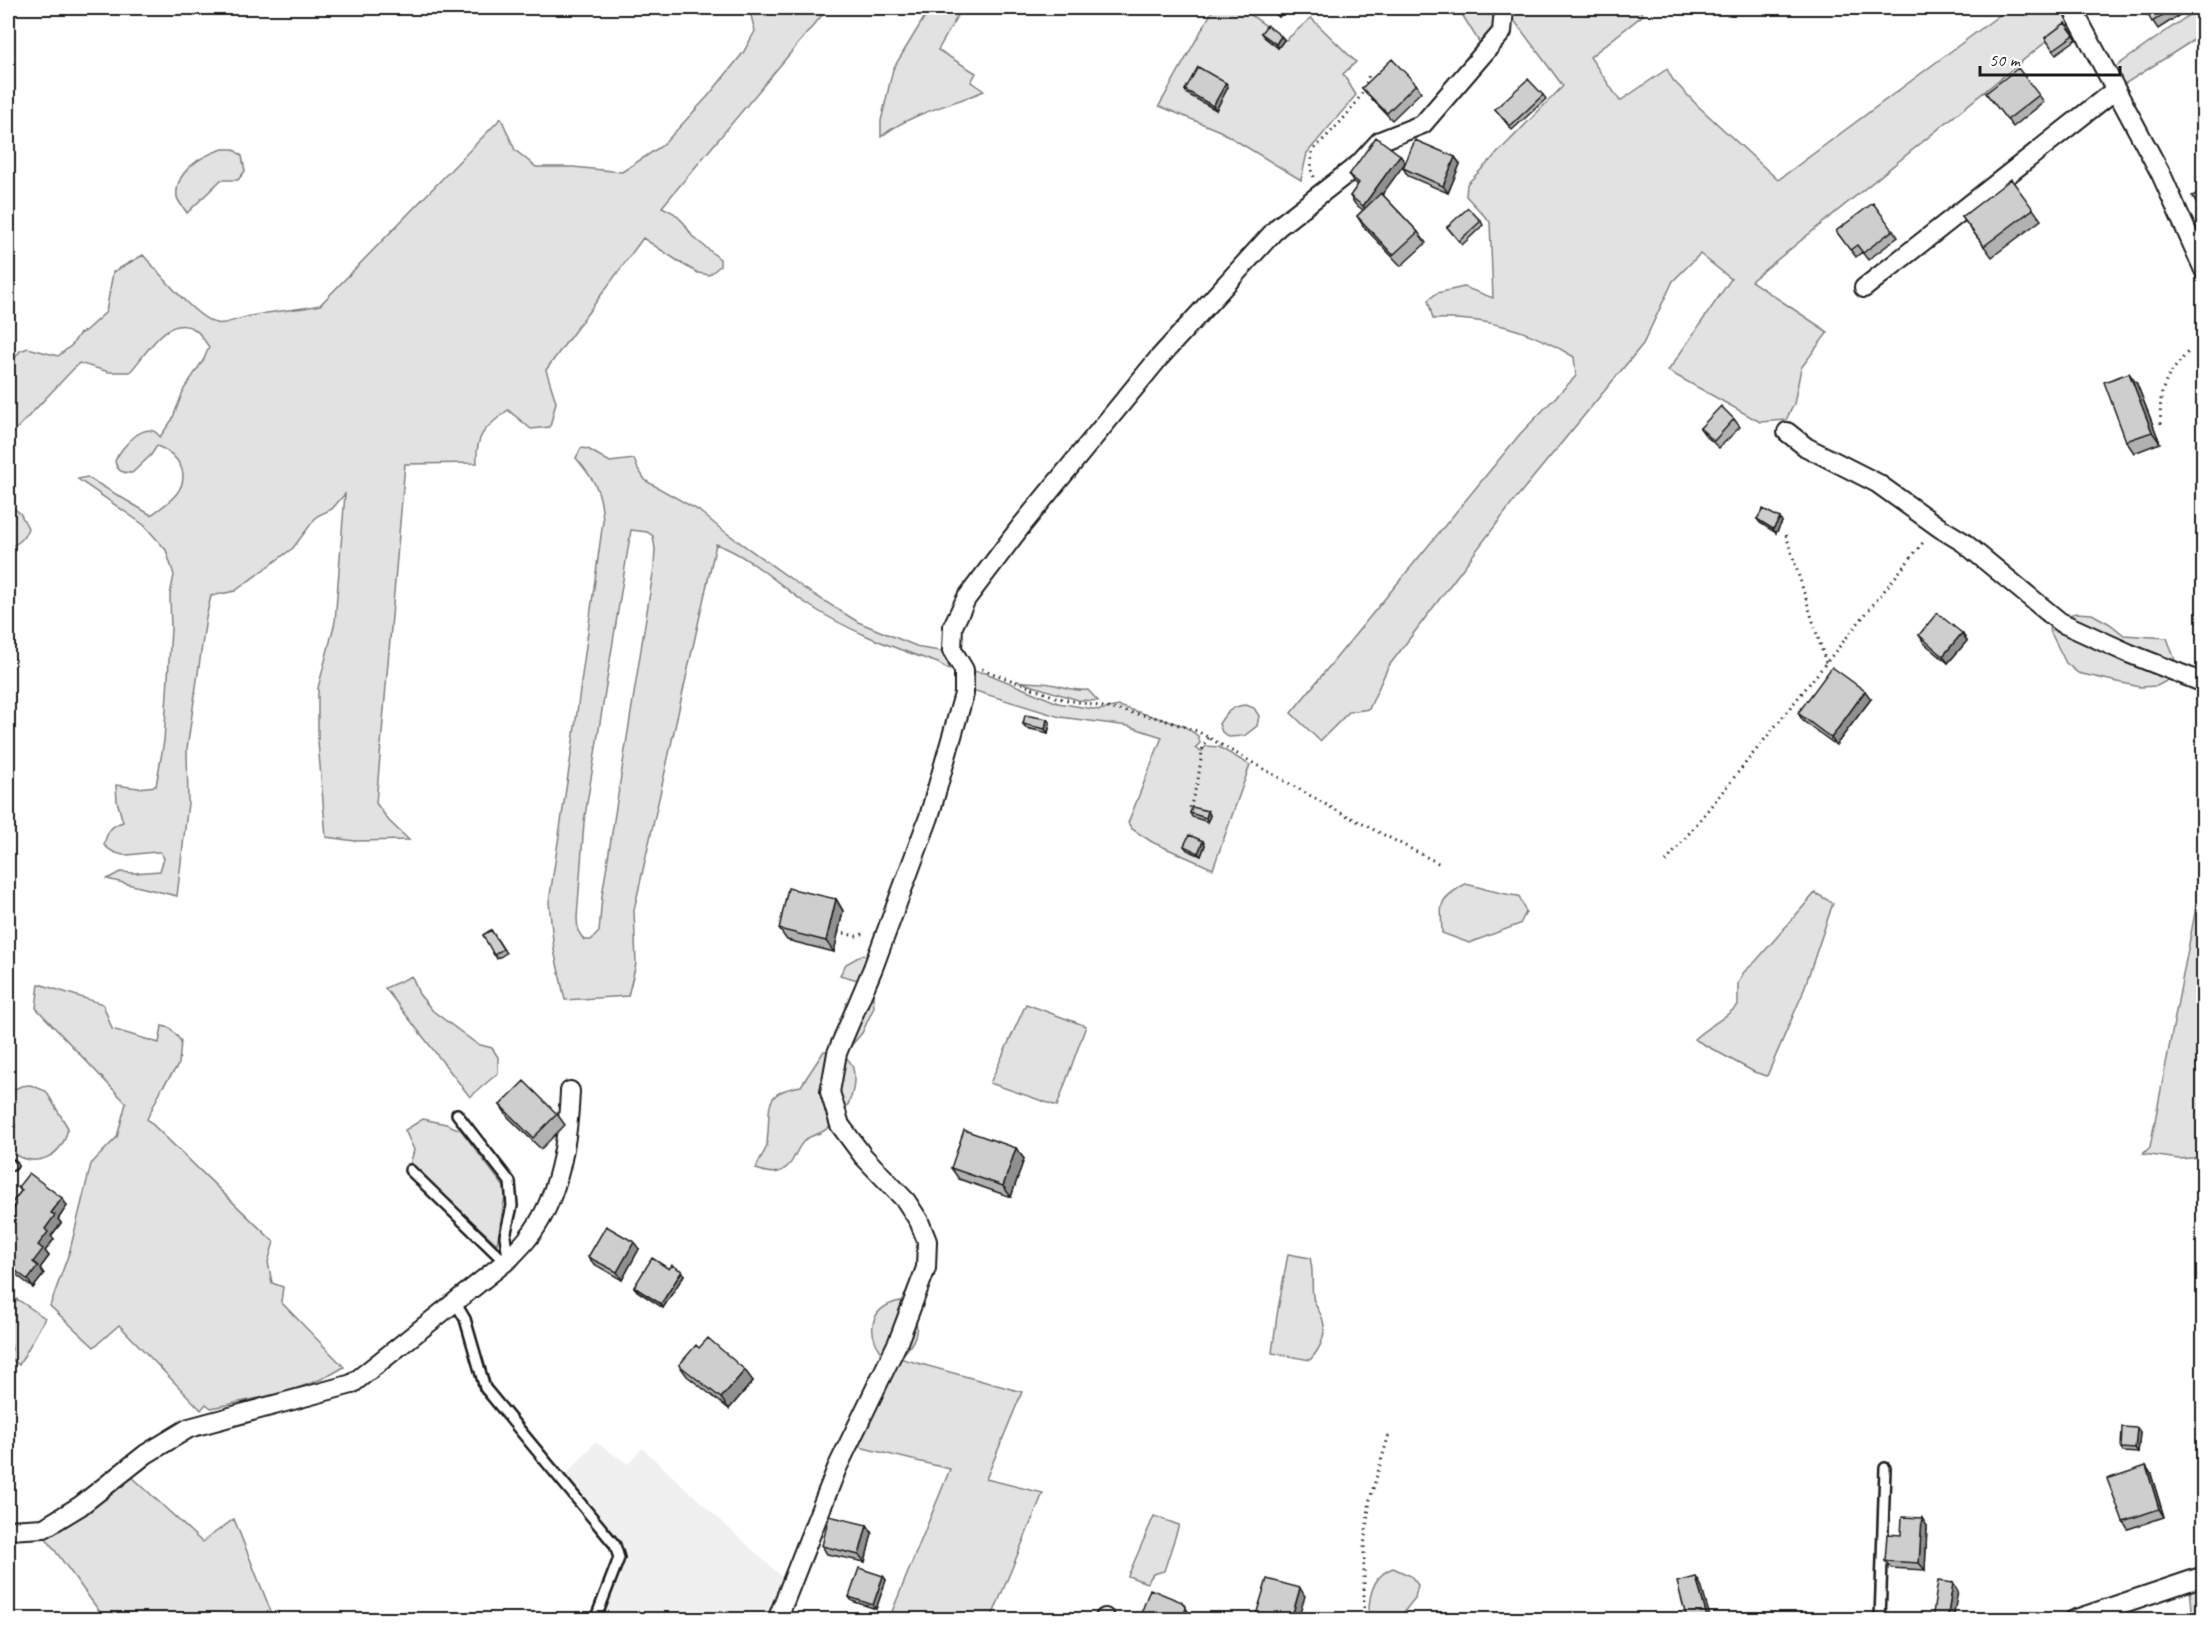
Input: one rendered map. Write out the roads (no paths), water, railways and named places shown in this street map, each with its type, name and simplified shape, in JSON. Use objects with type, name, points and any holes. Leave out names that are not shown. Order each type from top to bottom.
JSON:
[{"type":"street","points":[[777,1620],[837,1468],[898,1342],[926,1268],[927,1241],[919,1221],[906,1201],[863,1156],[840,1125],[830,1092],[837,1053],[873,968],[929,817],[964,694],[962,667],[952,650],[953,626],[966,599],[1022,525],[1158,359],[1278,227],[1359,164],[1380,141],[1423,124],[1502,32],[1504,8]]},
{"type":"street","points":[[2072,8],[2161,174],[2204,270]]},
{"type":"street","points":[[1864,288],[2115,90]]},
{"type":"street","points":[[1787,432],[1806,447],[1877,483],[1963,542],[2060,622],[2128,653],[2204,683]]},
{"type":"street","points":[[8,1530],[44,1528],[80,1506],[146,1454],[189,1428],[352,1384],[507,1260],[530,1237],[550,1200],[562,1160],[570,1091]]},
{"type":"street","points":[[2073,1620],[2204,1576]]},
{"type":"lane","points":[[457,1114],[510,1182],[512,1206],[505,1236],[507,1260]]},
{"type":"lane","points":[[410,1170],[507,1260]]},
{"type":"lane","points":[[455,1302],[465,1319],[485,1388],[615,1545],[619,1558],[595,1620]]},
{"type":"lane","points":[[1880,1620],[1885,1468]]}]
